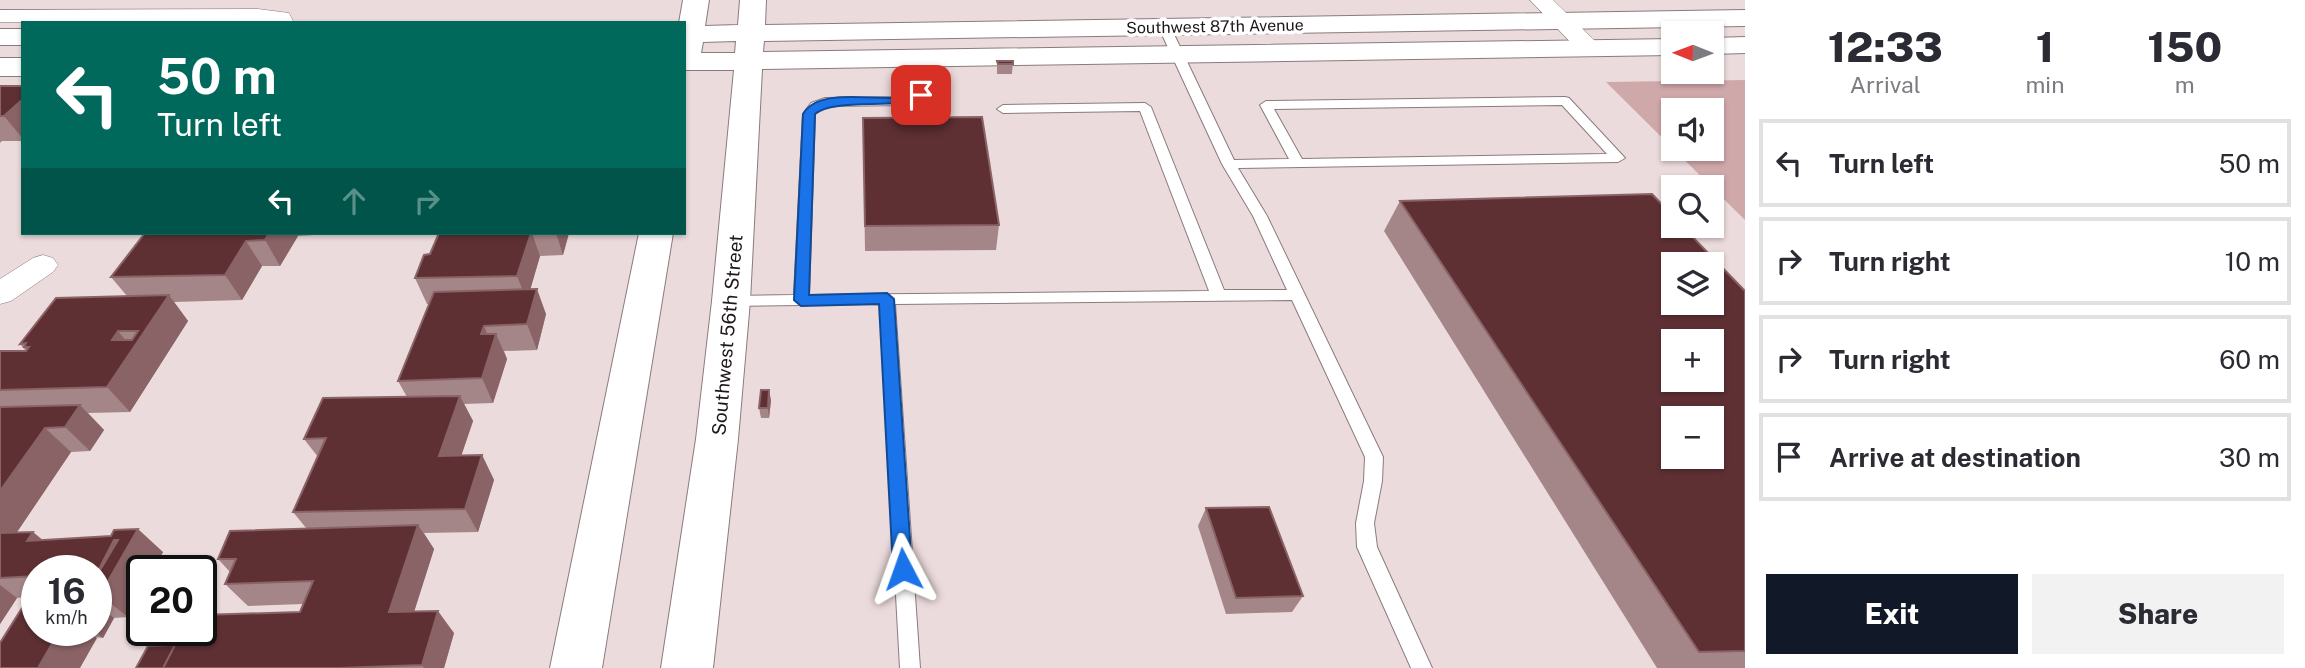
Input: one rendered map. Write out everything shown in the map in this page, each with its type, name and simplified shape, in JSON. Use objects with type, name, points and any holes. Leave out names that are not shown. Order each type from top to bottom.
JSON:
[{"type":"main road","points":[[686,53],[696,0]]},
{"type":"main road","name":"Southwest 87th Avenue","points":[[686,53],[751,31],[1165,28],[1745,18]]},
{"type":"main road","name":"Southwest 87th Avenue","points":[[751,31],[920,59],[1661,47]]},
{"type":"main road","name":"Southwest 56th Street","points":[[687,668],[718,439],[751,31]]},
{"type":"main road","points":[[0,37],[21,37]]},
{"type":"main road","points":[[1724,46],[1745,45]]},
{"type":"main road","points":[[0,67],[21,66]]},
{"type":"main road","points":[[576,668],[656,235]]},
{"type":"street","points":[[1541,0],[1589,48]]},
{"type":"street","points":[[0,16],[258,15],[281,18],[282,21]]},
{"type":"street","points":[[0,293],[43,265]]},
{"type":"lane","points":[[1165,28],[1229,164],[1260,216],[1374,457],[1376,471],[1362,528],[1367,547],[1422,668]]},
{"type":"lane","points":[[801,300],[809,114],[815,106],[825,102],[906,101],[917,98],[924,88],[920,59]]},
{"type":"lane","points":[[1229,164],[1298,163],[1548,159],[1618,158],[1565,101],[1266,105],[1298,163]]},
{"type":"lane","points":[[1003,109],[1145,107],[1219,295]]},
{"type":"lane","points":[[731,301],[1297,295]]},
{"type":"lane","points":[[887,299],[910,668]]},
{"type":"shaded area","points":[[1724,80],[1745,80],[1745,220],[1724,199],[1724,175],[1699,175],[1685,161],[1724,161],[1724,98],[1661,98],[1661,137],[1606,82],[1724,84]]},
{"type":"building","points":[[997,61],[1013,61],[1013,64],[998,64]]},
{"type":"building","points":[[0,86],[21,86],[21,101],[4,116],[0,116]]},
{"type":"building","points":[[982,117],[999,225],[865,226],[863,118]]},
{"type":"building","points":[[1652,194],[1661,203],[1661,238],[1694,238],[1707,252],[1661,252],[1661,315],[1724,315],[1724,269],[1745,291],[1745,651],[1699,652],[1400,201]]},
{"type":"building","points":[[143,235],[268,235],[265,240],[246,241],[225,275],[111,277]]},
{"type":"building","points":[[438,235],[530,235],[517,276],[415,278],[424,255],[430,254]]},
{"type":"building","points":[[537,289],[527,324],[484,326],[481,334],[496,334],[482,378],[398,381],[434,292]]},
{"type":"building","points":[[169,295],[107,387],[0,390],[0,351],[26,351],[29,347],[24,347],[26,343],[20,344],[56,298]],"holes":[[[118,331],[138,331],[132,340],[112,340]]]},
{"type":"building","points":[[761,390],[769,390],[768,408],[759,408]]},
{"type":"building","points":[[460,396],[439,456],[482,455],[465,509],[293,512],[326,438],[304,439],[323,398]]},
{"type":"building","points":[[80,405],[65,427],[45,428],[0,491],[0,407]]},
{"type":"building","points":[[1269,507],[1303,596],[1236,598],[1206,508]]},
{"type":"building","points":[[418,525],[389,612],[438,611],[422,665],[163,668],[174,646],[217,646],[217,615],[300,612],[313,581],[225,584],[236,559],[218,559],[230,531]]},
{"type":"building","points":[[138,529],[112,574],[112,555],[109,555],[118,540],[114,540],[106,555],[21,555],[21,577],[0,578],[0,533],[33,532],[27,541],[111,536],[114,530]]},
{"type":"building","points":[[21,610],[21,646],[51,646],[38,668],[0,668],[0,643]]},
{"type":"building","points":[[148,646],[174,646],[163,668],[136,668]]},
{"type":"route","points":[[903,569],[887,299],[801,300],[809,114],[815,106],[825,102],[906,101],[921,95]]}]
